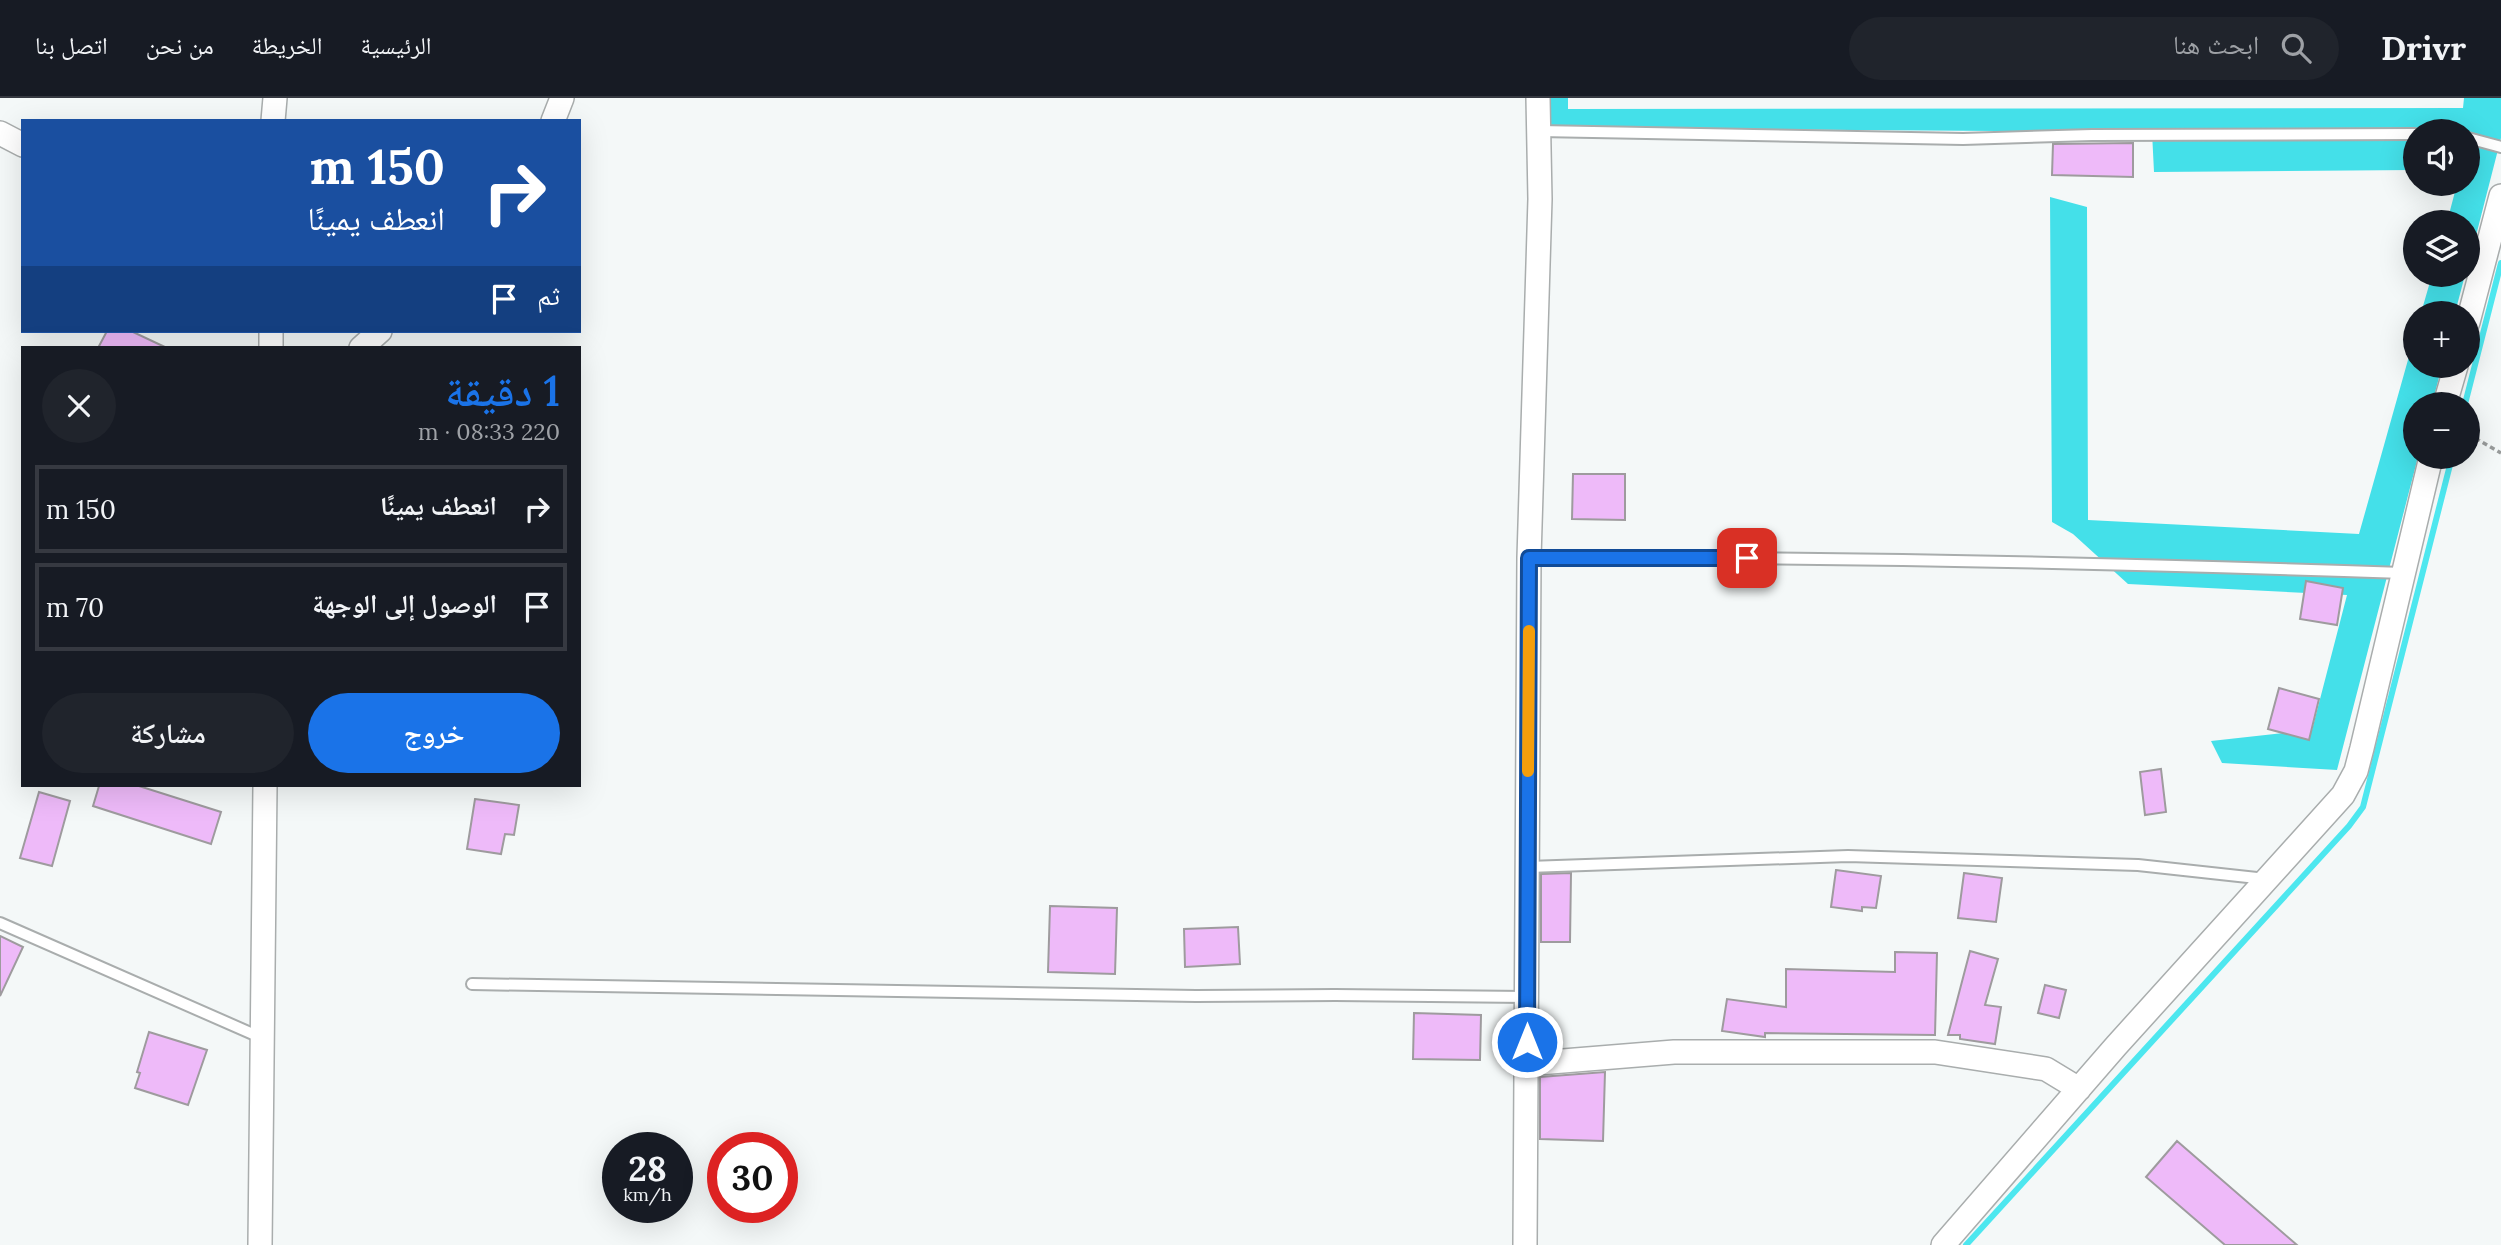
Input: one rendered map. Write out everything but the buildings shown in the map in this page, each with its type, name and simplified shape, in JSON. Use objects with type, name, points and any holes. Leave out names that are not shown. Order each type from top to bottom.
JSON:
[{"type":"street","points":[[554,119],[562,98]]},
{"type":"street","points":[[1525,1245],[1529,558],[1540,199],[1538,98]]},
{"type":"street","points":[[0,133],[21,144]]},
{"type":"street","points":[[2474,301],[2501,196]]},
{"type":"street","points":[[363,346],[378,333]]},
{"type":"street","points":[[1943,1245],[2343,795],[2356,771],[2428,469]]},
{"type":"street","points":[[260,1245],[265,787]]},
{"type":"street","points":[[1526,1064],[1674,1052],[1935,1052],[2046,1069],[2079,1089]]},
{"type":"lane","points":[[1539,131],[1963,139],[2092,135],[2403,134]]},
{"type":"lane","points":[[2480,141],[2501,147]]},
{"type":"lane","points":[[1529,558],[1721,557],[2117,563],[2403,573]]},
{"type":"lane","points":[[1528,867],[1848,856],[2137,865],[2267,879]]},
{"type":"lane","points":[[0,923],[262,1038]]},
{"type":"lane","points":[[472,984],[1196,996],[1527,997]]},
{"type":"path","points":[[2480,441],[2501,453]]},
{"type":"shaded area","points":[[1541,98],[1568,98],[1568,109],[2463,108],[2464,98],[2501,98],[2501,138],[2480,220],[2480,210],[2450,210],[2454,196],[2480,196],[2480,119],[2403,119],[2403,170],[2154,172],[2152,132],[1541,128]]},
{"type":"shaded area","points":[[2050,197],[2087,207],[2088,520],[2359,534],[2403,378],[2439,378],[2435,392],[2403,392],[2403,469],[2415,469],[2337,770],[2222,763],[2211,741],[2312,730],[2347,595],[2128,584],[2073,534],[2052,522]]},
{"type":"shaded area","points":[[2429,287],[2462,287],[2458,301],[2424,301]]},
{"type":"waterway","points":[[2468,392],[2501,263]]},
{"type":"waterway","points":[[1966,1245],[2349,826],[2363,807],[2449,469]]},
{"type":"slow traffic","points":[[1528,771],[1529,631]]},
{"type":"route","points":[[1527,1042],[1529,558],[1747,558]]}]
